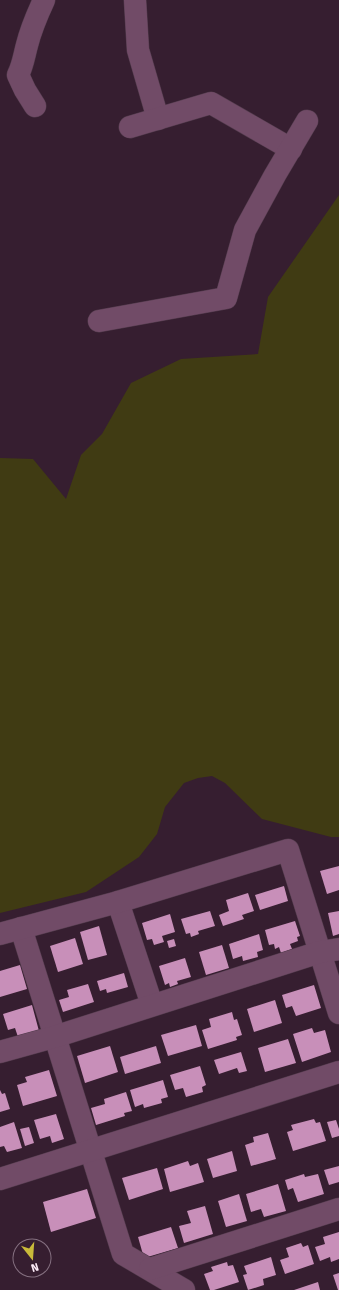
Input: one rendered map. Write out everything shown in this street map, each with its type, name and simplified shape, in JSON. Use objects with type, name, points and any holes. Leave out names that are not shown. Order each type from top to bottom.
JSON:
[{"type":"street","points":[[36,106],[25,90],[18,76],[24,62],[36,16],[44,0]]},
{"type":"street","points":[[135,0],[138,50],[158,119]]},
{"type":"street","points":[[130,127],[212,103],[291,149]]},
{"type":"street","points":[[99,321],[226,298],[245,230],[307,121]]},
{"type":"street","points":[[0,934],[118,902],[288,850],[329,951],[339,1013]]},
{"type":"street","points":[[118,902],[152,1005]]},
{"type":"street","points":[[21,928],[123,1254],[184,1290]]},
{"type":"street","points":[[0,1052],[329,951]]},
{"type":"street","points":[[0,1179],[339,1072]]},
{"type":"street","points":[[150,1269],[339,1209]]},
{"type":"shaded area","points":[[339,195],[339,837],[331,837],[262,819],[225,783],[212,776],[198,778],[184,783],[165,807],[157,834],[139,857],[86,892],[0,913],[0,458],[33,459],[66,499],[81,455],[102,434],[131,383],[181,359],[258,354],[268,297]]},
{"type":"building","points":[[339,866],[339,890],[327,894],[320,871]]},
{"type":"building","points":[[284,886],[288,901],[260,910],[255,895]]},
{"type":"building","points":[[248,893],[254,911],[242,915],[244,919],[223,926],[219,915],[229,911],[226,900]]},
{"type":"building","points":[[210,911],[215,926],[198,931],[199,934],[191,937],[190,933],[186,934],[181,919]]},
{"type":"building","points":[[339,911],[339,934],[333,936],[328,913]]},
{"type":"building","points":[[170,914],[175,932],[162,936],[164,942],[154,945],[152,939],[147,940],[142,923]]},
{"type":"building","points":[[295,921],[300,936],[297,937],[298,941],[290,944],[292,949],[281,953],[279,947],[275,949],[274,944],[269,945],[265,930]]},
{"type":"building","points":[[99,926],[107,955],[88,960],[80,932]]},
{"type":"building","points":[[259,934],[263,950],[257,952],[258,957],[243,961],[242,956],[233,959],[229,944]]},
{"type":"building","points":[[75,938],[83,964],[58,972],[50,946]]},
{"type":"building","points":[[174,939],[176,946],[169,948],[167,941]]},
{"type":"building","points":[[222,945],[229,968],[206,975],[199,952]]},
{"type":"building","points":[[185,958],[191,977],[177,981],[178,984],[170,987],[169,983],[165,985],[159,966]]},
{"type":"building","points":[[20,965],[27,989],[0,997],[0,971]]},
{"type":"building","points":[[124,973],[128,987],[107,993],[106,989],[100,991],[97,981]]},
{"type":"building","points":[[88,984],[94,1002],[63,1012],[59,1000],[69,997],[67,990]]},
{"type":"building","points":[[314,985],[321,1008],[296,1016],[292,1006],[286,1008],[282,995]]},
{"type":"building","points":[[275,1000],[282,1023],[254,1032],[247,1009]]},
{"type":"building","points":[[32,1005],[39,1031],[18,1037],[15,1028],[8,1030],[3,1014]]},
{"type":"building","points":[[232,1012],[234,1020],[237,1019],[242,1035],[236,1037],[237,1040],[208,1049],[202,1030],[211,1027],[209,1019]]},
{"type":"building","points":[[196,1025],[202,1046],[168,1056],[161,1035]]},
{"type":"building","points":[[312,1028],[314,1033],[325,1030],[331,1052],[302,1062],[293,1034]]},
{"type":"building","points":[[288,1039],[296,1063],[265,1072],[258,1048]]},
{"type":"building","points":[[110,1046],[118,1072],[85,1083],[77,1056]]},
{"type":"building","points":[[156,1046],[161,1063],[125,1074],[120,1057]]},
{"type":"building","points":[[241,1052],[247,1071],[239,1073],[237,1068],[219,1074],[214,1060]]},
{"type":"building","points":[[200,1066],[206,1085],[202,1087],[203,1092],[186,1097],[183,1088],[175,1090],[170,1075]]},
{"type":"building","points":[[49,1070],[57,1096],[23,1106],[17,1085],[27,1082],[25,1077]]},
{"type":"building","points":[[163,1080],[168,1097],[161,1099],[162,1103],[144,1108],[143,1104],[135,1107],[130,1090]]},
{"type":"building","points":[[0,1090],[2,1094],[5,1093],[10,1109],[0,1112]]},
{"type":"building","points":[[126,1092],[132,1111],[124,1113],[125,1116],[96,1125],[91,1108],[105,1104],[104,1099]]},
{"type":"building","points":[[56,1114],[64,1139],[52,1143],[50,1136],[40,1139],[34,1120]]},
{"type":"building","points":[[314,1119],[316,1123],[320,1122],[326,1141],[293,1151],[287,1132],[293,1130],[291,1125]]},
{"type":"building","points":[[336,1120],[339,1129],[339,1136],[332,1138],[327,1122]]},
{"type":"building","points":[[14,1122],[22,1148],[7,1152],[4,1146],[0,1147],[0,1127]]},
{"type":"building","points":[[29,1127],[34,1143],[25,1146],[20,1129]]},
{"type":"building","points":[[268,1133],[276,1159],[251,1166],[245,1145],[254,1142],[253,1137]]},
{"type":"building","points":[[232,1151],[237,1171],[213,1178],[207,1159]]},
{"type":"building","points":[[188,1161],[190,1166],[198,1163],[204,1182],[170,1192],[164,1169]]},
{"type":"building","points":[[339,1166],[339,1182],[329,1185],[324,1170]]},
{"type":"building","points":[[157,1168],[163,1189],[129,1200],[122,1178]]},
{"type":"building","points":[[304,1174],[305,1177],[318,1174],[324,1194],[298,1202],[293,1188],[288,1190],[285,1180]]},
{"type":"building","points":[[278,1184],[286,1211],[264,1217],[261,1209],[251,1212],[246,1194]]},
{"type":"building","points":[[87,1189],[96,1218],[51,1232],[43,1202]]},
{"type":"building","points":[[239,1194],[247,1221],[226,1227],[218,1201]]},
{"type":"building","points":[[205,1206],[213,1234],[184,1243],[179,1226],[191,1223],[187,1211]]},
{"type":"building","points":[[171,1227],[178,1248],[144,1258],[138,1237]]},
{"type":"building","points":[[339,1232],[339,1259],[331,1262],[330,1257],[320,1261],[315,1247],[325,1244],[323,1237]]},
{"type":"building","points":[[301,1243],[303,1247],[308,1245],[314,1264],[285,1274],[280,1260],[289,1257],[286,1248]]},
{"type":"building","points":[[271,1257],[276,1275],[263,1279],[264,1285],[248,1290],[243,1275],[247,1274],[244,1266]]},
{"type":"building","points":[[227,1262],[228,1266],[233,1265],[239,1282],[210,1290],[204,1274],[213,1271],[211,1267]]},
{"type":"building","points":[[339,1273],[339,1290],[338,1290],[333,1275]]},
{"type":"building","points":[[318,1282],[320,1290],[294,1290]]}]
